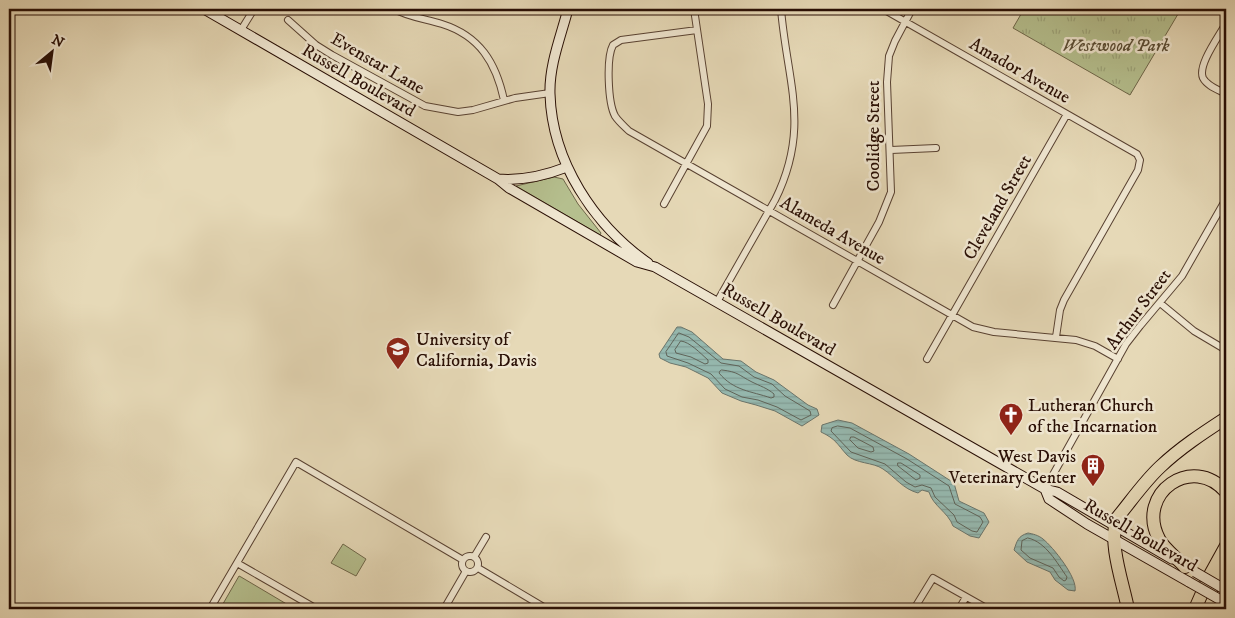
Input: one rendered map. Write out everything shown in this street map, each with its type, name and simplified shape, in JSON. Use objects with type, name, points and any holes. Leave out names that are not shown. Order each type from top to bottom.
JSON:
[{"type":"highway","points":[[1128,609],[1114,540],[1114,526],[1117,518],[1161,466],[1193,440],[1226,418]]},
{"type":"highway","points":[[1190,570],[1162,544],[1158,537],[1153,522],[1153,514],[1158,498],[1170,484],[1190,476],[1205,477],[1214,481],[1226,492]]},
{"type":"highway","points":[[1197,609],[1210,575],[1226,546]]},
{"type":"highway","points":[[1197,609],[1226,564]]},
{"type":"main road","name":"Russell Boulevard","points":[[204,9],[637,262],[655,267],[1045,489],[1057,492],[1226,590]]},
{"type":"main road","points":[[568,9],[555,58],[550,93],[555,129],[567,167],[582,194],[599,218],[620,240],[655,267]]},
{"type":"main road","points":[[498,180],[530,179],[567,167]]},
{"type":"main road","name":"Russell Boulevard","points":[[1045,489],[1049,499],[1086,524],[1226,603]]},
{"type":"street","points":[[241,30],[254,9]]},
{"type":"street","points":[[394,9],[406,15],[442,24],[467,36],[483,50],[492,62],[504,100]]},
{"type":"street","points":[[664,204],[707,126],[709,114],[694,9]]},
{"type":"street","points":[[717,302],[768,211],[786,174],[795,130],[794,95],[781,9]]},
{"type":"street","name":"Amador Avenue","points":[[883,9],[1137,154],[1140,160],[1138,170],[1064,300],[1060,310],[1056,338]]},
{"type":"street","name":"Coolidge Street","points":[[833,305],[879,222],[891,192],[891,150],[887,82],[889,56],[904,21],[912,9]]},
{"type":"street","name":"Evenstar Lane","points":[[288,20],[316,45],[425,106],[458,112],[472,110],[504,100],[550,93]]},
{"type":"street","points":[[1226,23],[1202,68],[1203,79],[1226,94]]},
{"type":"street","name":"Alameda Avenue","points":[[697,30],[621,40],[613,45],[609,55],[612,106],[615,115],[629,131],[973,327],[994,332],[1086,342],[1118,359]]},
{"type":"street","name":"Cleveland Street","points":[[927,359],[1067,114]]},
{"type":"street","points":[[891,150],[936,148]]},
{"type":"street","name":"Arthur Street","points":[[1045,489],[1135,331],[1187,268],[1226,199]]},
{"type":"street","points":[[1160,303],[1194,331],[1226,350]]},
{"type":"street","points":[[210,609],[296,462],[463,560]]},
{"type":"street","points":[[474,557],[486,537]]},
{"type":"street","points":[[470,556],[474,557],[478,561],[478,568],[474,572],[466,571],[462,565],[463,560],[470,556]]},
{"type":"street","points":[[237,563],[317,609]]},
{"type":"street","points":[[478,568],[548,609]]},
{"type":"street","points":[[444,609],[466,571]]},
{"type":"street","points":[[914,609],[933,578],[988,609]]},
{"type":"street","points":[[959,609],[966,597]]},
{"type":"street","points":[[971,609],[975,602]]},
{"type":"green space","name":"Westwood Park","points":[[1024,9],[1181,9],[1130,95],[1013,28]]},
{"type":"green space","points":[[554,177],[563,179],[578,204],[601,233],[600,235],[516,186]]},
{"type":"green space","points":[[343,544],[366,559],[356,576],[331,563]]},
{"type":"green space","points":[[239,576],[241,577],[295,609],[220,609]]},
{"type":"water","points":[[677,327],[692,332],[723,359],[741,361],[756,372],[774,380],[808,405],[817,409],[819,415],[802,426],[775,411],[722,393],[708,378],[686,367],[660,358],[659,354]]},
{"type":"water","points":[[838,420],[852,423],[909,454],[954,483],[959,501],[984,513],[989,522],[979,538],[970,536],[953,526],[929,492],[922,490],[918,493],[913,491],[903,486],[879,467],[855,460],[847,455],[833,439],[821,432],[822,425]]},
{"type":"water","points":[[1028,533],[1043,539],[1053,549],[1069,571],[1075,585],[1075,591],[1068,590],[1055,580],[1050,572],[1027,562],[1014,550],[1018,539]]},
{"type":"place","name":"University of California, Davis","points":[[398,370]]},
{"type":"place","name":"Lutheran Church of the Incarnation","points":[[1011,436]]},
{"type":"place","name":"West Davis Veterinary Center","points":[[1093,487]]}]
